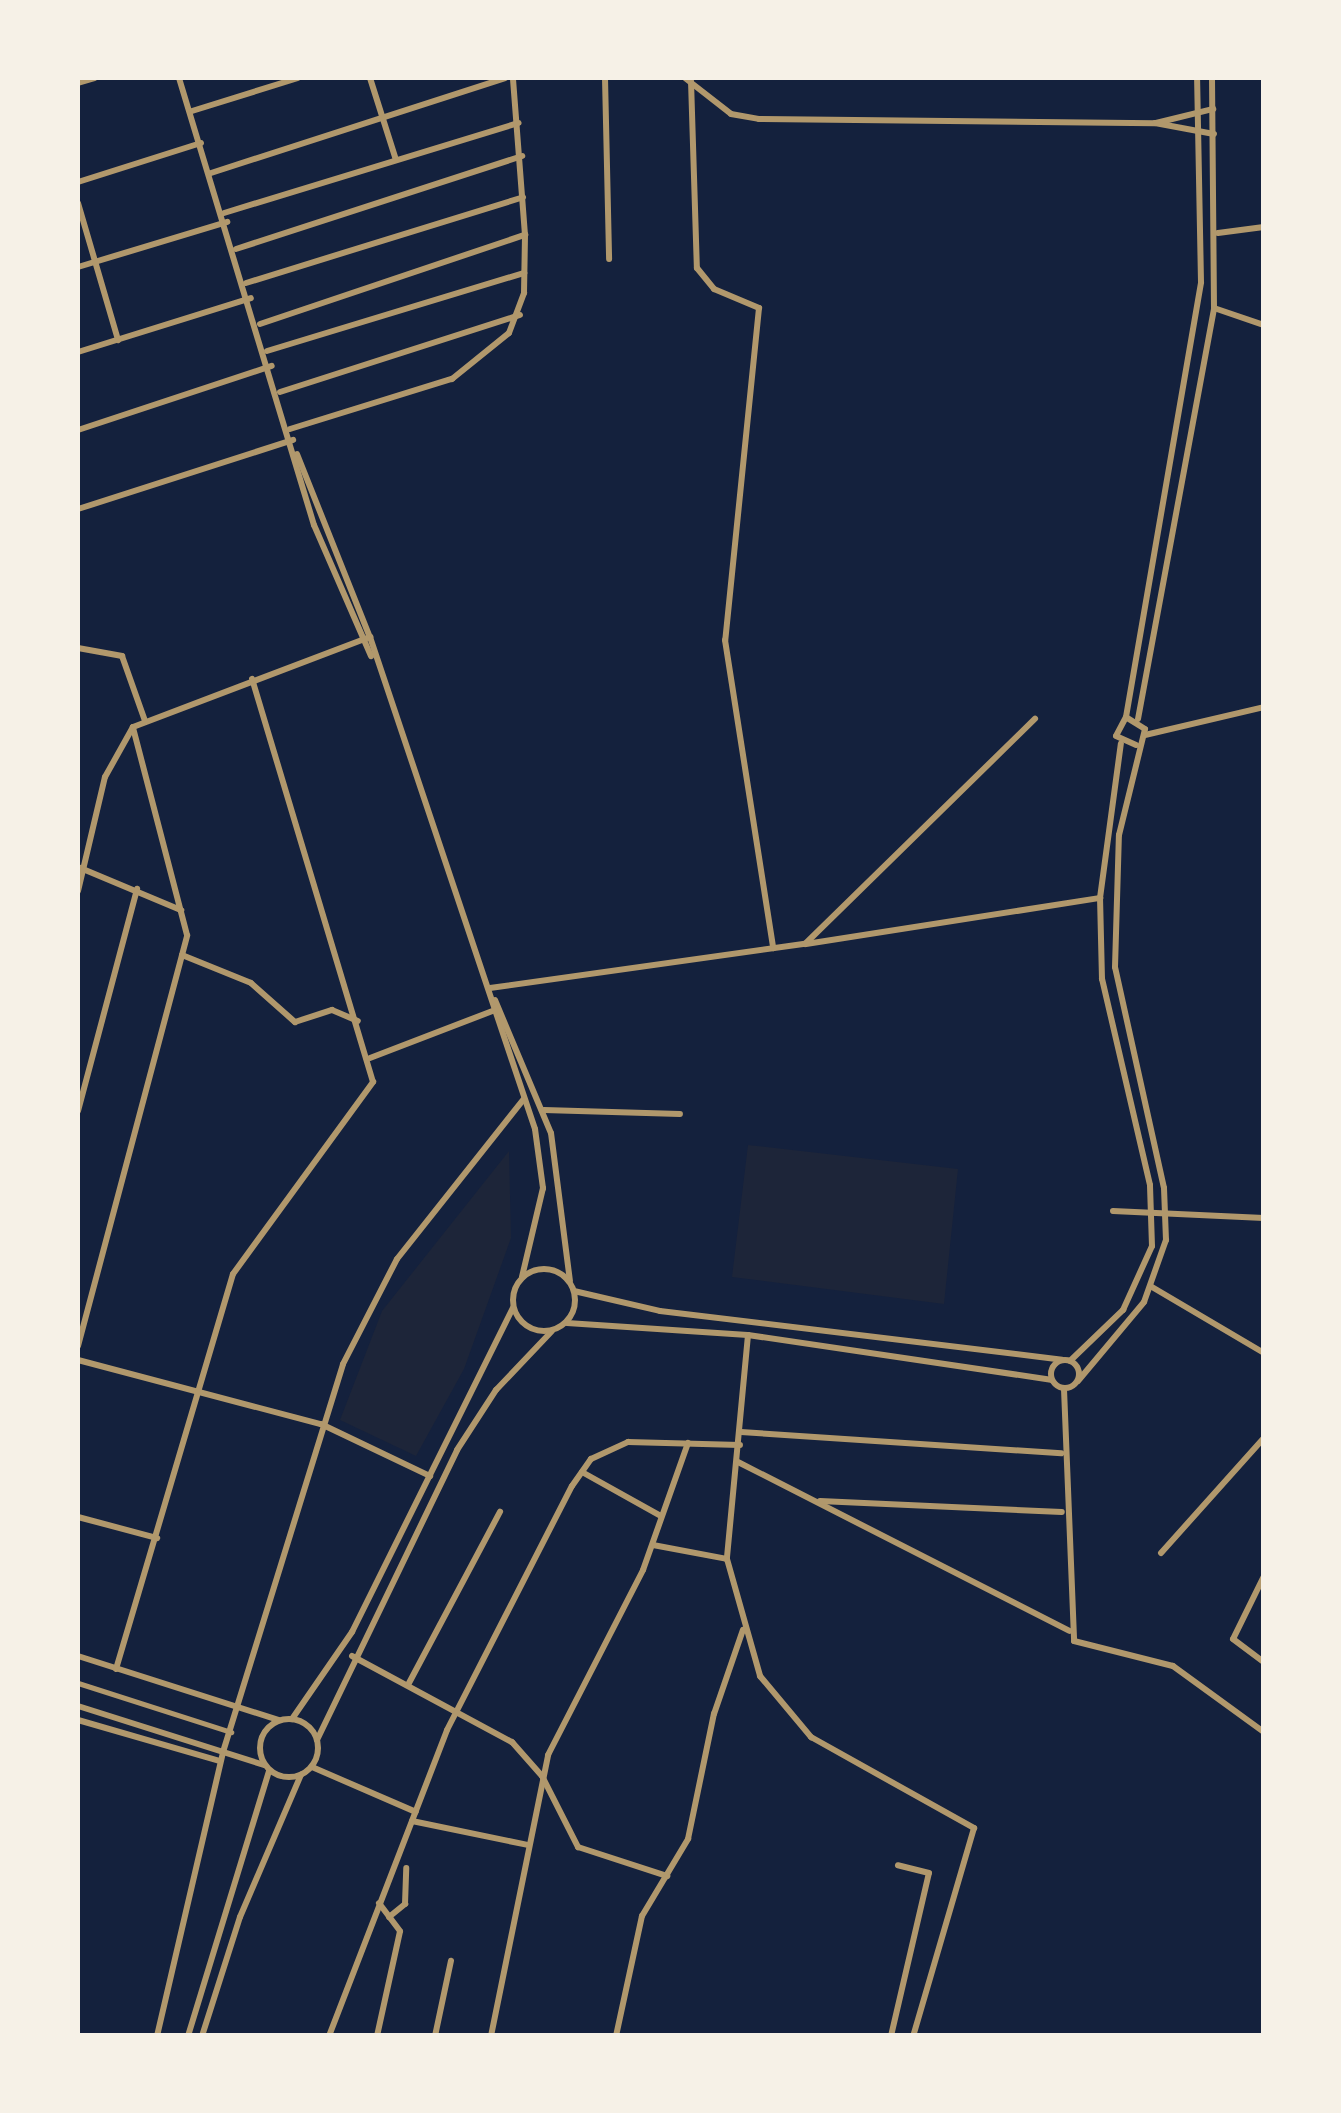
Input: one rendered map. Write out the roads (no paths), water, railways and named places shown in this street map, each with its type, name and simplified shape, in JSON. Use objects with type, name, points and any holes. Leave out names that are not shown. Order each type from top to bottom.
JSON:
[{"type":"street","points":[[78,83],[94,78]]},
{"type":"street","points":[[180,78],[358,643],[372,656]]},
{"type":"street","points":[[192,111],[298,78]]},
{"type":"street","points":[[370,78],[396,160]]},
{"type":"street","points":[[211,173],[504,78]]},
{"type":"street","points":[[290,428],[477,367],[520,314],[525,235],[522,156],[513,78]]},
{"type":"street","points":[[605,78],[609,259]]},
{"type":"street","points":[[1051,1380],[1136,1288],[1154,1214],[1106,1010],[1100,898],[1121,743],[1116,731],[1126,718],[1200,296],[1198,78]]},
{"type":"street","points":[[1145,735],[1138,719],[1214,308],[1218,233],[1212,78]]},
{"type":"street","points":[[688,79],[731,114],[759,119],[1155,123],[1214,134]]},
{"type":"street","points":[[688,79],[697,268],[714,290],[759,308],[725,640],[773,948]]},
{"type":"street","points":[[1155,123],[1213,109]]},
{"type":"street","points":[[224,213],[518,123]]},
{"type":"street","points":[[78,182],[201,143]]},
{"type":"street","points":[[236,248],[522,156]]},
{"type":"street","points":[[246,283],[523,197]]},
{"type":"street","points":[[78,203],[118,340]]},
{"type":"street","points":[[78,267],[227,222]]},
{"type":"street","points":[[1218,233],[1264,227]]},
{"type":"street","points":[[260,324],[525,235]]},
{"type":"street","points":[[267,351],[524,274]]},
{"type":"street","points":[[78,352],[252,298]]},
{"type":"street","points":[[1214,308],[1264,324]]},
{"type":"street","points":[[280,392],[520,314]]},
{"type":"street","points":[[78,430],[272,366]]},
{"type":"street","points":[[78,509],[293,440]]},
{"type":"street","points":[[78,1656],[240,1710],[279,1720],[292,1718],[352,1632],[512,1308],[542,1188],[524,1099],[493,1011],[494,999],[372,656],[370,637],[297,454]]},
{"type":"street","points":[[78,890],[80,867],[105,777],[133,727],[370,637]]},
{"type":"street","points":[[78,648],[122,656],[146,721]]},
{"type":"street","points":[[116,1669],[156,1538],[192,1390],[233,1274],[366,1102],[370,1058],[252,679]]},
{"type":"street","points":[[1064,1389],[1078,1381],[1152,1287],[1168,1214],[1114,967],[1117,850],[1136,745],[1145,735],[1264,707]]},
{"type":"street","points":[[1126,718],[1138,719]]},
{"type":"street","points":[[805,944],[1035,720]]},
{"type":"street","points":[[78,1346],[188,920],[133,727]]},
{"type":"street","points":[[1121,743],[1136,745]]},
{"type":"street","points":[[80,867],[180,907],[188,920]]},
{"type":"street","points":[[78,1110],[137,889]]},
{"type":"street","points":[[490,988],[1100,898]]},
{"type":"street","points":[[182,955],[238,976],[294,1022],[332,1010],[359,1022]]},
{"type":"street","points":[[494,999],[504,1008],[544,1110],[574,1291],[567,1323]]},
{"type":"street","points":[[370,1058],[504,1008]]},
{"type":"street","points":[[157,2036],[222,1756],[240,1710],[321,1424],[398,1259],[524,1099]]},
{"type":"street","points":[[544,1110],[680,1114]]},
{"type":"street","points":[[1114,1212],[1264,1218]]},
{"type":"street","points":[[522,1277],[556,1270],[570,1282]]},
{"type":"street","points":[[1152,1287],[1264,1353]]},
{"type":"street","points":[[574,1291],[660,1311],[1066,1360]]},
{"type":"street","points":[[512,1308],[521,1323],[552,1331]]},
{"type":"street","points":[[202,2036],[240,1917],[301,1775],[312,1766],[317,1740],[352,1656],[476,1419],[552,1331],[567,1323],[748,1335],[1051,1380],[1064,1389]]},
{"type":"street","points":[[748,1335],[727,1559],[744,1628],[785,1716],[974,1828],[913,2036]]},
{"type":"street","points":[[78,1360],[321,1424],[430,1476]]},
{"type":"street","points":[[1066,1360],[1078,1381]]},
{"type":"street","points":[[1064,1389],[1062,1512],[1069,1631]]},
{"type":"street","points":[[741,1432],[1061,1452]]},
{"type":"street","points":[[1161,1554],[1264,1438]]},
{"type":"street","points":[[491,2036],[542,1776],[653,1545],[688,1443]]},
{"type":"street","points":[[329,2036],[412,1821],[506,1604],[582,1472],[606,1448],[740,1444]]},
{"type":"street","points":[[738,1462],[1069,1631],[1086,1648],[1172,1666],[1264,1732]]},
{"type":"street","points":[[582,1472],[661,1516]]},
{"type":"street","points":[[814,1501],[1062,1512]]},
{"type":"street","points":[[409,1683],[500,1512]]},
{"type":"street","points":[[78,1517],[156,1538]]},
{"type":"street","points":[[653,1545],[727,1559]]},
{"type":"street","points":[[1264,1576],[1232,1640],[1264,1662]]},
{"type":"street","points":[[616,2036],[642,1916],[688,1839],[714,1714],[744,1628]]},
{"type":"street","points":[[352,1656],[460,1708],[512,1742],[542,1776],[578,1846],[667,1876]]},
{"type":"street","points":[[78,1683],[231,1732]]},
{"type":"street","points":[[78,1706],[222,1756]]},
{"type":"street","points":[[292,1718],[317,1740]]},
{"type":"street","points":[[78,1720],[301,1775]]},
{"type":"street","points":[[188,2036],[267,1768],[260,1739],[279,1720]]},
{"type":"street","points":[[312,1766],[416,1812]]},
{"type":"street","points":[[412,1821],[528,1844]]},
{"type":"street","points":[[892,2036],[928,1873],[898,1865]]},
{"type":"street","points":[[389,1917],[405,1904],[406,1868]]},
{"type":"street","points":[[377,2036],[400,1931],[379,1903]]},
{"type":"street","points":[[436,2036],[451,1961]]}]
